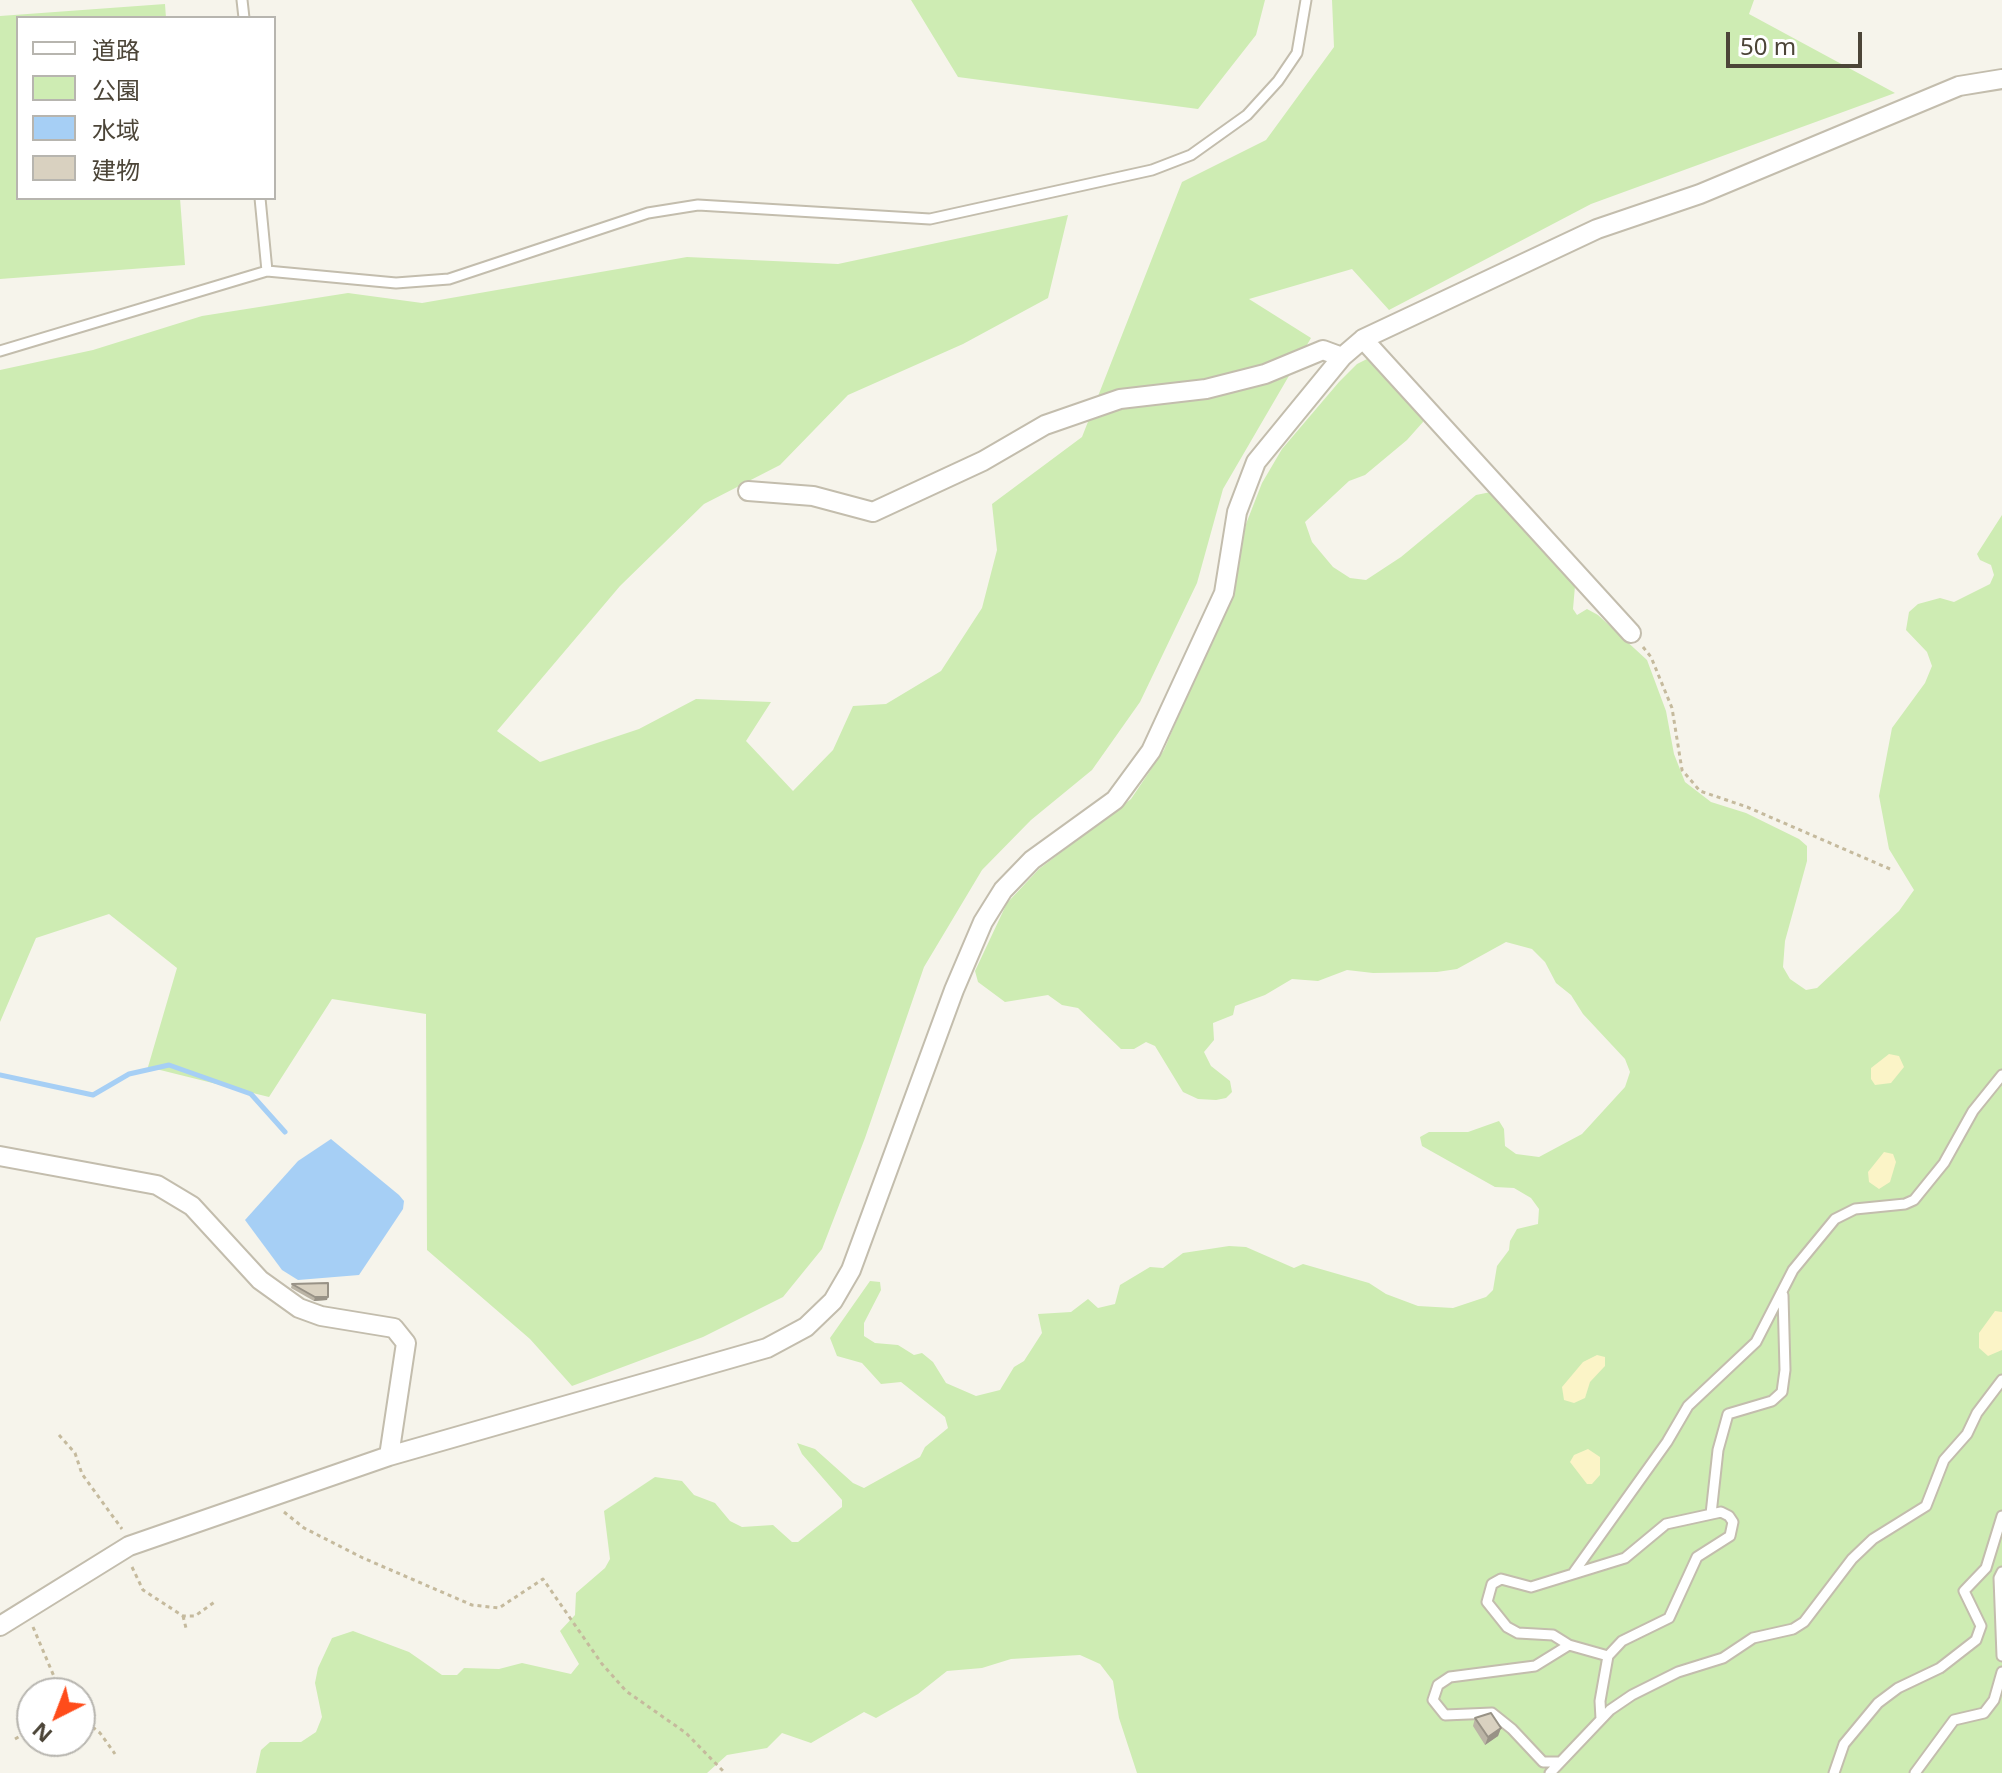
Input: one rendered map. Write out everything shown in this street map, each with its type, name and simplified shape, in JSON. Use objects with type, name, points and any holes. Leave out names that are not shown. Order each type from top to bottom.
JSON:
[{"type":"street","points":[[0,1626],[129,1546],[389,1456],[767,1348],[806,1327],[833,1301],[868,1226],[954,990],[983,922],[1003,890],[1032,860],[1115,800],[1151,751],[1224,593],[1237,512],[1256,462],[1342,357],[1363,339],[1597,229],[1700,194],[1959,86],[2002,79]]},
{"type":"street","points":[[1363,339],[1631,633]]},
{"type":"street","points":[[748,491],[813,496],[873,512],[983,461],[1045,425],[1120,399],[1206,389],[1265,374],[1323,350],[1342,357]]},
{"type":"street","points":[[0,1156],[157,1185],[192,1206],[260,1280],[299,1308],[321,1316],[394,1328],[406,1343],[389,1456]]},
{"type":"lane","points":[[0,351],[267,271],[396,283],[449,279],[648,213],[698,205],[930,219],[1152,170],[1191,155],[1247,115],[1278,81],[1297,53],[1306,0]]},
{"type":"lane","points":[[260,200],[267,271]]},
{"type":"lane","points":[[1574,1572],[1606,1530],[1648,1464],[1667,1442],[1688,1406],[1756,1342],[1793,1270],[1843,1212],[1914,1200],[1944,1163],[1973,1111],[2002,1075]]},
{"type":"lane","points":[[1711,1514],[1718,1450],[1728,1414],[1772,1401],[1782,1392],[1785,1370],[1784,1287]]},
{"type":"lane","points":[[1550,1773],[1601,1719],[1632,1695],[1661,1680],[1723,1658],[1753,1638],[1793,1629],[1804,1622],[1852,1559],[1873,1539],[1926,1506],[1944,1460],[1967,1434],[1977,1413],[2002,1380]]},
{"type":"lane","points":[[1601,1719],[1600,1701],[1608,1656],[1622,1641],[1669,1618],[1697,1557],[1730,1536],[1733,1528],[1729,1516],[1721,1512],[1666,1524],[1631,1555],[1531,1587],[1501,1579],[1492,1584],[1487,1594],[1489,1607],[1507,1627],[1518,1633],[1553,1635],[1569,1645],[1608,1656]]},
{"type":"lane","points":[[1834,1773],[1854,1729],[1878,1703],[1898,1688],[1940,1668],[1976,1640],[1981,1626],[1964,1591],[1986,1568],[2002,1516]]},
{"type":"lane","points":[[1986,1568],[2000,1575],[2002,1656]]},
{"type":"lane","points":[[1559,1762],[1543,1762],[1492,1713],[1445,1715],[1433,1700],[1438,1685],[1450,1677],[1535,1666],[1569,1645]]},
{"type":"lane","points":[[1915,1773],[1954,1720],[1984,1713],[1994,1700],[2002,1672]]},
{"type":"path","points":[[1631,633],[1651,657],[1672,708],[1680,762],[1694,786],[1711,798],[1747,807],[1890,869]]},
{"type":"path","points":[[276,1497],[285,1515],[304,1528],[363,1558],[472,1605],[499,1608],[543,1579],[602,1664],[626,1691],[686,1733],[725,1773]]},
{"type":"path","points":[[26,1609],[54,1677]]},
{"type":"path","points":[[183,1616],[186,1628]]},
{"type":"path","points":[[96,1730],[115,1754]]},
{"type":"green space","points":[[911,0],[1265,0],[1256,35],[1198,109],[958,77]]},
{"type":"green space","points":[[1332,0],[1754,0],[1749,14],[1895,93],[1591,204],[1389,310],[1352,269],[1249,299],[1311,338],[1223,489],[1197,583],[1140,702],[1092,770],[1031,820],[982,870],[924,967],[865,1138],[822,1249],[783,1297],[703,1337],[572,1386],[530,1339],[427,1250],[426,1014],[332,999],[269,1097],[148,1067],[177,968],[109,914],[36,938],[0,1022],[0,370],[93,350],[202,316],[348,293],[422,303],[687,257],[838,264],[1068,215],[1048,298],[963,344],[848,395],[780,465],[704,504],[620,586],[497,731],[540,762],[639,729],[696,699],[771,702],[746,741],[793,791],[833,750],[853,706],[886,704],[941,671],[982,608],[997,550],[992,504],[1082,437],[1182,182],[1266,140],[1334,47]]},
{"type":"green space","points":[[165,4],[166,16],[16,16],[16,200],[180,200],[185,265],[0,279],[0,16]]},
{"type":"green space","points":[[1369,358],[1424,413],[1423,422],[1407,440],[1365,475],[1349,481],[1305,522],[1312,542],[1333,567],[1350,578],[1366,580],[1401,557],[1476,495],[1491,492],[1502,499],[1575,586],[1573,609],[1577,615],[1587,609],[1598,615],[1647,660],[1666,711],[1674,754],[1685,782],[1711,802],[1746,813],[1807,846],[1807,861],[1785,941],[1783,967],[1790,979],[1806,990],[1817,988],[1899,911],[1914,890],[1889,849],[1879,796],[1892,728],[1925,683],[1932,666],[1927,652],[1906,630],[1909,612],[1918,604],[1940,598],[1954,602],[1990,584],[1994,575],[1991,565],[1980,560],[1977,554],[2002,515],[2002,1773],[1137,1773],[1119,1718],[1113,1681],[1100,1664],[1080,1655],[1011,1659],[982,1668],[947,1671],[918,1694],[876,1718],[864,1712],[811,1743],[782,1733],[767,1748],[727,1755],[707,1773],[256,1773],[261,1750],[270,1742],[301,1742],[316,1732],[322,1717],[315,1683],[318,1668],[332,1638],[353,1631],[409,1652],[442,1675],[457,1675],[464,1668],[499,1669],[522,1663],[571,1674],[579,1664],[560,1631],[575,1615],[576,1593],[605,1568],[610,1559],[604,1511],[655,1477],[682,1481],[694,1495],[715,1503],[730,1521],[742,1527],[773,1525],[792,1542],[798,1542],[842,1507],[842,1500],[802,1454],[797,1443],[815,1449],[853,1483],[864,1488],[920,1457],[925,1447],[948,1428],[945,1417],[901,1382],[881,1384],[862,1363],[837,1356],[830,1338],[870,1281],[880,1282],[881,1290],[864,1323],[864,1336],[875,1343],[898,1345],[914,1355],[922,1353],[933,1362],[946,1383],[976,1396],[1000,1390],[1014,1367],[1024,1361],[1042,1333],[1038,1314],[1071,1312],[1088,1299],[1098,1308],[1115,1304],[1120,1285],[1150,1267],[1163,1268],[1183,1253],[1229,1246],[1246,1247],[1294,1268],[1303,1264],[1369,1283],[1386,1294],[1418,1306],[1453,1308],[1486,1297],[1493,1290],[1497,1266],[1509,1250],[1510,1241],[1517,1229],[1538,1224],[1539,1209],[1531,1198],[1514,1188],[1495,1187],[1422,1146],[1420,1137],[1429,1132],[1468,1132],[1499,1121],[1504,1129],[1505,1146],[1516,1154],[1539,1157],[1582,1134],[1625,1087],[1630,1072],[1625,1059],[1583,1014],[1571,995],[1556,983],[1545,962],[1532,949],[1506,942],[1457,969],[1437,972],[1373,973],[1347,970],[1318,981],[1292,979],[1265,995],[1235,1006],[1233,1015],[1213,1023],[1214,1040],[1204,1052],[1211,1066],[1230,1081],[1232,1092],[1226,1098],[1216,1100],[1198,1099],[1183,1092],[1155,1046],[1146,1042],[1134,1049],[1121,1049],[1078,1008],[1062,1005],[1048,995],[1005,1002],[978,982],[975,971],[1007,903],[1039,869],[1131,799],[1164,750],[1230,595],[1246,524],[1262,483],[1282,449],[1339,382],[1357,364]]},
{"type":"sand","points":[[1889,1054],[1899,1056],[1904,1067],[1891,1083],[1875,1085],[1871,1079],[1871,1068]]},
{"type":"sand","points":[[1884,1152],[1893,1154],[1896,1162],[1890,1182],[1879,1189],[1869,1182],[1868,1172]]},
{"type":"sand","points":[[1995,1311],[2002,1312],[2002,1350],[1988,1356],[1979,1348],[1979,1333]]},
{"type":"sand","points":[[1597,1355],[1605,1357],[1605,1366],[1590,1382],[1585,1398],[1574,1403],[1564,1400],[1562,1387],[1583,1362]]},
{"type":"sand","points":[[1588,1449],[1600,1457],[1600,1475],[1592,1484],[1587,1484],[1570,1462],[1574,1455]]},
{"type":"water","points":[[331,1139],[399,1195],[404,1201],[403,1209],[359,1275],[298,1280],[282,1270],[245,1220],[298,1161]]},
{"type":"building","points":[[328,1283],[328,1297],[315,1297],[292,1284]]},
{"type":"building","points":[[1491,1713],[1501,1728],[1488,1737],[1475,1718]]},
{"type":"waterway","points":[[0,1075],[93,1095],[129,1074],[169,1065],[251,1094],[285,1132]]}]
